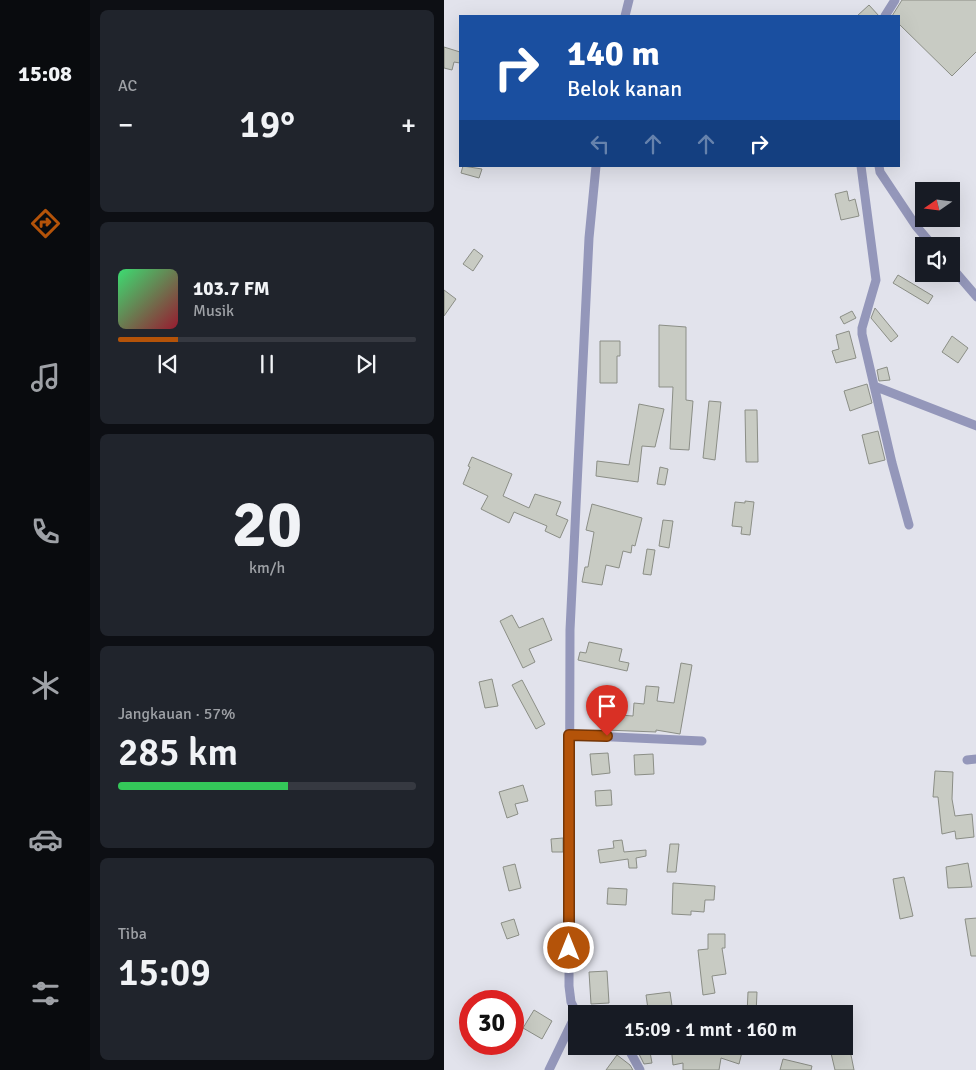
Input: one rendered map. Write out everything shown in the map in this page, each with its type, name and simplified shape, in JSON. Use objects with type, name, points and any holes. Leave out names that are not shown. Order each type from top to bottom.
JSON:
[{"type":"street","points":[[625,15],[629,0]]},
{"type":"street","points":[[887,15],[895,0]]},
{"type":"street","points":[[572,1005],[569,986],[570,630],[589,238],[596,167]]},
{"type":"street","points":[[861,167],[876,280],[862,328],[874,386],[909,524]]},
{"type":"street","points":[[879,167],[880,172],[925,237]]},
{"type":"street","points":[[960,278],[976,298]]},
{"type":"street","points":[[874,386],[976,426]]},
{"type":"street","points":[[569,735],[702,741]]},
{"type":"street","points":[[549,1070],[568,1032]]},
{"type":"street","points":[[632,1055],[640,1070]]},
{"type":"building","points":[[902,0],[977,0],[977,51],[952,76],[900,25],[900,15],[893,15]]},
{"type":"building","points":[[869,5],[878,15],[858,15]]},
{"type":"building","points":[[444,47],[459,52],[459,63],[454,62],[452,70],[444,68]]},
{"type":"building","points":[[463,167],[482,169],[479,178],[461,173]]},
{"type":"building","points":[[847,191],[849,201],[855,199],[859,216],[841,220],[835,194]]},
{"type":"building","points":[[474,249],[483,256],[473,271],[463,264]]},
{"type":"building","points":[[898,275],[933,296],[928,304],[893,283]]},
{"type":"building","points":[[444,290],[456,299],[444,316]]},
{"type":"building","points":[[875,308],[898,336],[891,342],[871,318]]},
{"type":"building","points":[[852,311],[856,318],[844,324],[840,317]]},
{"type":"building","points":[[659,325],[686,327],[686,400],[693,401],[689,450],[670,449],[673,387],[659,387]]},
{"type":"building","points":[[849,331],[856,358],[836,363],[832,351],[839,349],[836,335]]},
{"type":"building","points":[[952,336],[968,348],[958,363],[942,352]]},
{"type":"building","points":[[600,341],[620,341],[620,356],[617,356],[617,383],[600,383]]},
{"type":"building","points":[[887,367],[890,380],[879,381],[877,370]]},
{"type":"building","points":[[867,384],[872,403],[850,411],[844,391]]},
{"type":"building","points":[[709,401],[721,402],[715,460],[703,458]]},
{"type":"building","points":[[639,404],[664,409],[655,447],[642,446],[638,482],[596,476],[597,461],[629,465]]},
{"type":"building","points":[[745,410],[757,410],[758,462],[746,462]]},
{"type":"building","points":[[878,431],[885,460],[869,464],[862,435]]},
{"type":"building","points":[[472,457],[512,474],[503,496],[529,508],[535,494],[561,502],[556,515],[568,520],[560,538],[545,531],[547,526],[514,512],[509,523],[481,509],[488,496],[463,484]]},
{"type":"building","points":[[660,467],[668,469],[665,485],[657,484]]},
{"type":"building","points":[[745,501],[754,502],[750,535],[741,534],[742,527],[732,526],[735,502],[745,503]]},
{"type":"building","points":[[592,504],[642,518],[635,546],[632,545],[631,553],[623,551],[619,568],[606,565],[602,585],[582,582],[585,567],[588,567],[594,532],[586,530]]},
{"type":"building","points":[[663,520],[673,521],[669,548],[659,546]]},
{"type":"building","points":[[647,549],[655,550],[651,575],[643,574]]},
{"type":"building","points":[[512,615],[519,628],[543,618],[552,640],[529,649],[535,662],[523,668],[500,621]]},
{"type":"building","points":[[589,642],[622,649],[619,661],[629,663],[627,671],[578,660],[580,652],[586,653]]},
{"type":"building","points":[[681,663],[692,665],[680,734],[656,730],[656,732],[605,730],[606,714],[633,716],[634,703],[644,704],[646,686],[659,687],[657,701],[674,703]]},
{"type":"building","points":[[492,679],[498,706],[485,708],[479,682]]},
{"type":"building","points":[[522,680],[545,724],[536,729],[512,685]]},
{"type":"building","points":[[608,753],[610,773],[592,775],[590,754]]},
{"type":"building","points":[[653,754],[654,774],[635,775],[634,755]]},
{"type":"building","points":[[935,771],[953,772],[952,799],[955,816],[972,814],[974,837],[956,839],[955,831],[942,834],[938,797],[933,797]]},
{"type":"building","points":[[523,785],[528,801],[515,804],[518,814],[507,818],[499,792]]},
{"type":"building","points":[[611,790],[612,805],[596,806],[595,791]]},
{"type":"building","points":[[563,838],[563,852],[552,852],[551,839]]},
{"type":"building","points":[[622,840],[624,852],[646,850],[646,856],[636,858],[637,868],[629,868],[628,859],[600,863],[598,850],[614,848],[613,841]]},
{"type":"building","points":[[670,844],[679,844],[676,872],[667,872]]},
{"type":"building","points":[[968,863],[972,887],[948,888],[946,867]]},
{"type":"building","points":[[515,864],[521,888],[509,891],[503,867]]},
{"type":"building","points":[[904,877],[913,916],[900,919],[893,879]]},
{"type":"building","points":[[673,883],[715,886],[714,900],[705,900],[704,912],[691,911],[691,915],[672,914]]},
{"type":"building","points":[[608,888],[627,889],[626,905],[607,904]]},
{"type":"building","points":[[977,918],[977,956],[971,956],[965,919]]},
{"type":"building","points":[[514,919],[519,935],[507,939],[501,923]]},
{"type":"building","points":[[708,934],[725,934],[725,948],[722,948],[726,974],[712,976],[715,993],[703,995],[698,950],[708,949]]},
{"type":"building","points":[[607,971],[609,1003],[591,1004],[589,972]]},
{"type":"building","points":[[670,992],[672,1005],[647,1005],[646,995]]},
{"type":"building","points":[[748,992],[757,992],[756,1005],[747,1005]]},
{"type":"building","points":[[534,1010],[552,1021],[542,1039],[524,1029]]},
{"type":"building","points":[[617,1055],[630,1065],[633,1070],[606,1070]]},
{"type":"building","points":[[640,1055],[651,1055],[652,1063],[644,1064]]},
{"type":"building","points":[[672,1055],[741,1055],[739,1064],[721,1058],[719,1070],[683,1070],[683,1063],[673,1065]]},
{"type":"building","points":[[831,1055],[851,1055],[854,1070],[835,1070]]},
{"type":"building","points":[[783,1059],[812,1066],[811,1070],[780,1070]]},
{"type":"route","points":[[569,948],[569,735],[607,736]]}]
